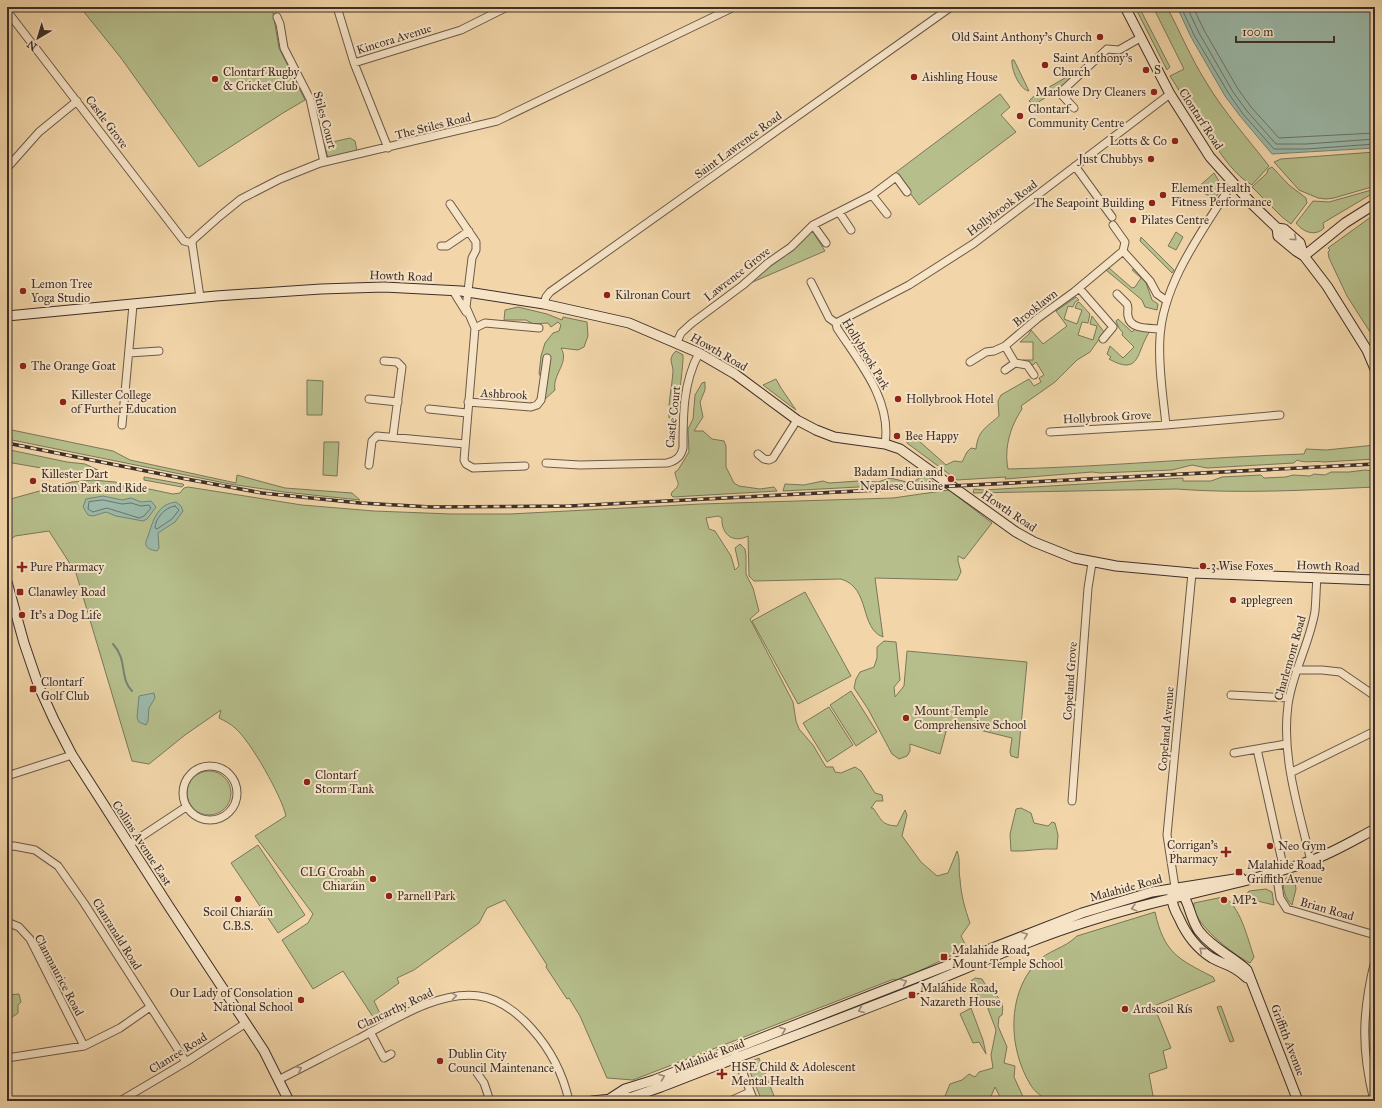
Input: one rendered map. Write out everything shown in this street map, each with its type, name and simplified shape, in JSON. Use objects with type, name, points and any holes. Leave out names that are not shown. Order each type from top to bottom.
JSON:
[{"type":"main road","name":"Clontarf Road","points":[[1125,7],[1170,94],[1210,157],[1253,205],[1277,228],[1284,229],[1300,243],[1304,256],[1327,286],[1367,350],[1375,369]]},
{"type":"main road","points":[[1304,256],[1345,223],[1375,204]]},
{"type":"main road","name":"Howth Road","points":[[7,316],[133,305],[200,297],[351,288],[416,288],[468,292],[544,304],[629,323],[677,342],[735,374],[797,420],[834,437],[885,444],[905,451],[1020,534],[1056,552],[1092,563],[1192,573],[1375,580]]},
{"type":"main road","name":"Clontarf Road","points":[[1367,350],[1375,357]]},
{"type":"main road","name":"Collins Avenue East","points":[[7,582],[9,596],[39,687],[72,755],[264,1050],[280,1079],[289,1101]]},
{"type":"main road","name":"Malahide Road","points":[[610,1100],[625,1088],[654,1080],[888,989],[1106,916],[1172,898],[1223,888],[1311,861],[1330,853],[1375,828]]},
{"type":"main road","name":"Malahide Road","points":[[592,1101],[632,1097],[815,1029],[891,998],[1103,906],[1175,887],[1277,872]]},
{"type":"main road","points":[[1172,898],[1175,887]]},
{"type":"main road","name":"Griffith Avenue","points":[[1175,887],[1184,896],[1192,920],[1199,930],[1218,950],[1234,959],[1247,970],[1298,1101]]},
{"type":"main road","name":"Griffith Avenue","points":[[1172,898],[1177,915],[1190,938],[1212,958],[1236,968],[1254,988]]},
{"type":"main road","points":[[1103,906],[1106,916]]},
{"type":"main road","points":[[1190,938],[1199,930]]},
{"type":"main road","points":[[888,989],[891,998]]},
{"type":"main road","points":[[810,1019],[815,1029]]},
{"type":"street","points":[[337,7],[354,63],[388,148]]},
{"type":"street","name":"Kincora Avenue","points":[[354,63],[461,30],[507,7]]},
{"type":"street","name":"The Stiles Road","points":[[192,243],[195,238],[220,216],[246,196],[280,179],[324,162],[497,121],[734,7]]},
{"type":"street","name":"Saint Lawrence Road","points":[[544,304],[546,297],[550,292],[951,7]]},
{"type":"street","name":"Castle Grove","points":[[7,11],[184,241],[192,243]]},
{"type":"street","name":"Stiles Court","points":[[277,18],[280,24],[284,48],[310,99],[324,162]]},
{"type":"street","points":[[1074,108],[1060,93],[1107,50],[1119,50],[1140,38]]},
{"type":"street","name":"Hollybrook Road","points":[[836,323],[909,285],[955,256],[1170,94]]},
{"type":"street","points":[[7,168],[39,132],[77,101]]},
{"type":"street","points":[[1075,166],[1112,217]]},
{"type":"street","name":"Lawrence Grove","points":[[677,342],[681,333],[743,285],[768,263],[791,247],[813,225],[872,195],[896,176],[907,192]]},
{"type":"street","name":"Hollybrook Grove","points":[[1166,425],[1160,360],[1161,329],[1167,301],[1172,285],[1216,209],[1228,190],[1234,184]]},
{"type":"street","points":[[872,195],[886,214]]},
{"type":"street","points":[[450,204],[476,242],[472,258],[466,307],[467,314]]},
{"type":"street","points":[[839,212],[851,230]]},
{"type":"street","points":[[813,225],[826,243]]},
{"type":"street","points":[[1113,225],[1125,242],[1123,250],[1150,281],[1157,294],[1167,301]]},
{"type":"street","points":[[441,246],[446,246],[469,231]]},
{"type":"street","points":[[192,243],[200,297]]},
{"type":"street","name":"Brooklawn","points":[[970,362],[986,352],[994,351],[1005,346],[1038,318],[1079,288],[1123,250]]},
{"type":"street","name":"Hollybrook Park","points":[[811,282],[829,318],[836,323],[837,328],[877,392],[886,421],[885,444]]},
{"type":"street","points":[[1079,288],[1113,327],[1103,339]]},
{"type":"street","points":[[452,291],[475,328],[485,323],[539,328]]},
{"type":"street","points":[[1118,294],[1127,304],[1128,318],[1132,323],[1140,327],[1161,329]]},
{"type":"street","points":[[122,425],[133,305]]},
{"type":"street","name":"Ashbrook","points":[[475,328],[464,460],[469,467],[526,466]]},
{"type":"street","points":[[1005,346],[1015,363]]},
{"type":"street","points":[[129,353],[159,351]]},
{"type":"street","name":"Castle Court","points":[[546,463],[580,465],[668,463],[678,457],[683,448],[684,398],[690,375],[699,353]]},
{"type":"street","name":"Ashbrook","points":[[468,402],[531,407],[537,405],[541,400],[547,358]]},
{"type":"street","points":[[384,361],[398,362],[402,367],[393,436]]},
{"type":"street","points":[[1005,370],[1015,363],[1027,365],[1034,375]]},
{"type":"street","points":[[369,399],[398,402]]},
{"type":"street","points":[[429,409],[467,413]]},
{"type":"street","name":"Hollybrook Grove","points":[[1050,432],[1166,425],[1280,415]]},
{"type":"street","points":[[758,454],[764,460],[773,458],[797,420]]},
{"type":"street","points":[[369,465],[373,438],[377,436],[393,436],[465,444]]},
{"type":"street","name":"Copeland Grove","points":[[1072,801],[1088,588],[1092,563]]},
{"type":"street","name":"Copeland Avenue","points":[[1175,887],[1167,835],[1192,573]]},
{"type":"street","name":"Charlemont Road","points":[[1311,861],[1286,744],[1289,698],[1296,670],[1315,612],[1317,578]]},
{"type":"street","points":[[1296,670],[1340,672],[1347,675],[1375,696]]},
{"type":"street","points":[[1231,695],[1289,698]]},
{"type":"street","points":[[1292,772],[1375,731]]},
{"type":"street","points":[[1234,753],[1286,744]]},
{"type":"street","name":"Brian Road","points":[[1257,749],[1280,898],[1287,909],[1375,935]]},
{"type":"street","points":[[7,776],[72,755]]},
{"type":"street","points":[[215,766],[231,775],[235,783],[237,797],[232,809],[226,816],[218,820],[208,821],[200,819],[192,814],[186,807],[182,790],[188,777],[198,768],[215,766]]},
{"type":"street","points":[[130,844],[186,807]]},
{"type":"street","name":"Clanranald Road","points":[[7,847],[14,846],[35,850],[58,866],[84,903],[186,1062]]},
{"type":"street","name":"Clanmaurice Road","points":[[7,922],[19,927],[30,938],[84,1046]]},
{"type":"street","points":[[1374,1101],[1366,1069],[1364,1016],[1375,960]]},
{"type":"street","name":"Clancarthy Road","points":[[280,1079],[370,1032],[420,1008],[451,996],[479,996],[490,998],[519,1016],[537,1035],[556,1063],[569,1101]]},
{"type":"street","points":[[7,1058],[84,1046],[120,1028],[150,1007]]},
{"type":"street","name":"Clanree Road","points":[[120,1101],[186,1062],[246,1023]]},
{"type":"street","points":[[370,1032],[384,1058],[391,1054]]},
{"type":"street","points":[[734,1049],[754,1101]]},
{"type":"street","points":[[477,1072],[484,1083],[490,1101]]},
{"type":"street","points":[[730,1101],[750,1092]]},
{"type":"green space","name":"Clontarf Rugby & Cricket Club","points":[[80,7],[272,7],[279,48],[305,100],[199,167],[121,58]]},
{"type":"green space","points":[[1135,7],[1139,7],[1170,67],[1167,70]]},
{"type":"green space","points":[[1153,7],[1166,7],[1168,9],[1195,64],[1213,93],[1228,115],[1269,166],[1252,185],[1234,171],[1224,158],[1211,140],[1211,137],[1207,131],[1204,130],[1170,76],[1184,69]]},
{"type":"green space","points":[[1012,60],[1014,60],[1029,91],[1022,87],[1019,83],[1013,69]]},
{"type":"green space","points":[[1081,69],[1063,86],[1034,105],[1029,101],[1035,95]]},
{"type":"green space","points":[[1000,94],[1010,107],[1001,115],[1016,132],[919,205],[895,173]]},
{"type":"green space","points":[[350,138],[355,141],[357,151],[328,158],[324,144]]},
{"type":"green space","points":[[1375,152],[1375,186],[1326,199],[1318,198],[1299,190],[1274,162],[1281,159]]},
{"type":"green space","points":[[1272,167],[1289,185],[1306,198],[1307,203],[1291,224],[1252,187],[1267,173],[1268,169]]},
{"type":"green space","points":[[1214,173],[1222,186],[1215,199],[1196,189]]},
{"type":"green space","points":[[1375,189],[1375,192],[1323,223],[1324,228],[1320,231],[1313,233],[1306,231],[1296,223],[1313,201],[1329,202]]},
{"type":"green space","points":[[1375,214],[1375,327],[1370,332],[1347,296],[1329,258],[1328,252],[1330,250],[1328,248]]},
{"type":"green space","points":[[810,232],[813,232],[825,251],[748,284]]},
{"type":"green space","points":[[1176,232],[1183,237],[1176,250],[1168,246]]},
{"type":"green space","points":[[1141,237],[1174,270],[1172,273],[1140,241]]},
{"type":"green space","points":[[1109,268],[1132,288],[1135,287],[1141,278],[1132,270],[1134,269],[1146,283],[1152,300],[1158,304],[1157,310],[1145,307],[1142,300],[1106,270]]},
{"type":"green space","points":[[1076,297],[1079,300],[1075,302],[1073,307],[1068,306],[1064,319],[1077,324],[1082,310],[1075,308],[1079,302],[1090,314],[1088,323],[1082,322],[1078,335],[1093,340],[1097,326],[1090,324],[1092,316],[1104,332],[1090,352],[1077,360],[1055,382],[1021,406],[1022,409],[1014,423],[1009,438],[1007,453],[1008,469],[1304,454],[1306,449],[1326,450],[1375,445],[1375,459],[1324,462],[1304,462],[1297,460],[1294,463],[1207,468],[1192,465],[1172,470],[1092,472],[1005,479],[1006,477],[957,480],[907,443],[906,439],[908,438],[919,441],[946,465],[954,461],[962,462],[967,452],[971,448],[976,449],[983,430],[999,416],[998,401],[1001,395],[1029,379],[1034,386],[1041,382],[1039,378],[1044,375],[1036,362],[1033,365],[1023,360],[1033,360],[1033,342],[1020,342],[1029,334],[1031,330],[1043,344],[1067,326],[1056,311]]},
{"type":"green space","points":[[518,307],[547,314],[562,320],[563,317],[587,322],[588,336],[584,347],[578,350],[561,348],[563,359],[556,379],[555,390],[544,400],[546,384],[539,374],[541,356],[545,343],[553,333],[559,331],[561,325],[558,322],[551,327],[548,323],[533,324],[526,320],[504,320],[505,310]]},
{"type":"green space","points":[[1118,319],[1132,332],[1135,329],[1150,331],[1136,359],[1127,365],[1119,364],[1109,359],[1111,357],[1107,354],[1110,346],[1123,358],[1134,347],[1122,335],[1123,333],[1116,321]]},
{"type":"green space","points":[[676,351],[683,355],[683,359],[674,420],[669,418],[669,412],[673,371],[671,359]]},
{"type":"green space","points":[[776,379],[781,388],[796,410],[763,385]]},
{"type":"green space","points":[[307,380],[323,381],[322,415],[307,415]]},
{"type":"green space","points":[[705,382],[705,390],[700,402],[703,417],[694,431],[703,431],[712,439],[724,441],[726,446],[726,467],[734,483],[739,486],[760,489],[774,487],[777,491],[673,497],[671,495],[678,485],[675,472],[678,470],[689,452],[688,429],[693,419],[695,395],[702,383]]},
{"type":"green space","points":[[7,429],[113,451],[130,460],[236,483],[237,475],[285,488],[352,493],[360,500],[284,492],[230,484],[7,439]]},
{"type":"green space","points":[[324,442],[339,442],[337,476],[323,475]]},
{"type":"green space","points":[[10,450],[67,462],[85,464],[98,470],[64,472],[7,462],[7,451]]},
{"type":"green space","points":[[1365,470],[1375,471],[1375,487],[1275,491],[1176,489],[973,493],[974,489],[984,490],[1183,478],[1183,481],[1211,481],[1222,477],[1261,475],[1264,478],[1286,477],[1293,475],[1310,476],[1314,474],[1325,475],[1331,472]]},
{"type":"green space","points":[[924,471],[934,483],[783,491],[785,484],[804,485],[823,481],[829,483],[859,481],[878,482],[890,478],[911,483],[918,479]]},
{"type":"green space","points":[[144,477],[184,485],[182,487],[144,480]]},
{"type":"green space","points":[[93,480],[115,482],[173,494],[180,493],[184,488],[188,487],[302,505],[374,511],[451,514],[510,514],[701,504],[893,498],[949,490],[992,523],[964,559],[958,556],[961,572],[957,580],[875,578],[883,637],[876,632],[871,625],[857,591],[850,584],[841,579],[754,581],[749,576],[748,536],[737,539],[733,538],[726,533],[722,524],[722,518],[718,516],[706,518],[709,529],[715,531],[731,556],[735,570],[739,566],[735,548],[740,544],[745,549],[746,574],[753,588],[759,611],[750,619],[793,702],[799,729],[813,745],[826,767],[833,767],[835,772],[841,773],[855,767],[861,771],[875,793],[882,795],[883,801],[876,801],[871,808],[873,808],[880,819],[885,823],[897,826],[905,810],[907,815],[902,836],[921,862],[937,876],[948,873],[957,851],[959,858],[959,875],[962,896],[970,923],[961,936],[966,946],[962,948],[963,950],[897,981],[894,979],[633,1080],[607,1078],[580,1016],[569,998],[567,999],[546,967],[547,965],[505,900],[487,908],[479,923],[414,970],[397,978],[399,983],[374,1001],[383,1020],[377,1023],[343,971],[313,989],[282,940],[308,923],[313,914],[255,836],[286,816],[265,769],[249,744],[233,727],[219,718],[221,710],[185,735],[149,764],[132,761],[76,573],[49,531],[15,536],[7,543],[7,500],[72,482]]},
{"type":"green space","points":[[805,592],[851,676],[798,704],[752,621]]},
{"type":"green space","points":[[884,641],[896,642],[900,680],[894,687],[895,697],[904,686],[907,651],[1027,662],[1018,758],[1011,756],[1010,752],[1012,738],[951,723],[948,724],[940,754],[910,744],[910,751],[907,756],[899,759],[892,754],[868,709],[854,688],[856,679],[860,672],[874,667],[877,658],[877,647]]},
{"type":"green space","points":[[851,691],[877,732],[856,746],[830,705]]},
{"type":"green space","points":[[829,707],[853,745],[827,762],[803,723]]},
{"type":"green space","points":[[205,771],[213,771],[218,772],[225,777],[230,784],[230,802],[225,809],[218,814],[205,815],[197,812],[190,805],[187,797],[187,789],[190,781],[197,774]]},
{"type":"green space","points":[[1021,808],[1031,813],[1034,823],[1048,826],[1052,822],[1055,823],[1058,835],[1057,849],[1011,851],[1010,834],[1016,809]]},
{"type":"green space","points":[[258,845],[305,915],[278,933],[231,863]]},
{"type":"green space","points":[[1294,875],[1296,889],[1292,905],[1286,897],[1283,882],[1284,879]]},
{"type":"green space","points":[[1266,889],[1272,892],[1274,905],[1249,899],[1245,896],[1249,891]]},
{"type":"green space","points":[[1223,897],[1234,907],[1243,923],[1254,957],[1250,963],[1215,938],[1199,919],[1195,911],[1194,903]]},
{"type":"green space","name":"Ardscoil Rís","points":[[1155,912],[1163,937],[1174,953],[1190,965],[1213,977],[1215,981],[1154,1006],[1171,1048],[1163,1051],[1167,1068],[1149,1074],[1154,1101],[1047,1101],[1035,1091],[1030,1084],[1018,1054],[1015,1038],[1014,1022],[1016,1006],[1020,990],[1027,976],[1036,963],[1041,959],[1067,944],[1077,936]]},
{"type":"green space","points":[[975,978],[982,979],[1002,1003],[1002,1015],[999,1017],[998,1026],[1007,1047],[1004,1063],[1015,1066],[1014,1077],[1025,1101],[1002,1101],[995,1087],[989,1101],[943,1101],[950,1084],[962,1080],[969,1074],[975,1077],[979,1072],[993,1068],[991,1055],[996,1030],[987,1006],[971,987],[971,981]]},
{"type":"green space","points":[[19,994],[21,1002],[18,1005],[18,1013],[11,1018],[10,1025],[8,1025],[7,995]]},
{"type":"green space","points":[[1221,1006],[1234,1041],[1230,1042],[1217,1007]]},
{"type":"green space","points":[[971,1008],[983,1040],[986,1054],[979,1042],[973,1043],[960,1014]]},
{"type":"green space","points":[[759,1058],[776,1101],[762,1101],[748,1067],[750,1062]]},
{"type":"water","points":[[1177,7],[1375,7],[1375,148],[1272,154],[1225,96],[1191,37]]},
{"type":"water","points":[[103,496],[122,500],[131,498],[141,502],[151,501],[156,507],[147,519],[143,521],[116,516],[106,512],[93,516],[88,515],[83,507],[86,499]]},
{"type":"water","points":[[176,502],[181,506],[183,511],[175,522],[158,533],[159,548],[157,551],[149,549],[146,542],[157,514],[164,506]]},
{"type":"water","points":[[154,693],[155,698],[149,708],[148,721],[146,725],[139,722],[137,718],[139,696]]},
{"type":"waterway","points":[[113,644],[118,650],[128,686],[132,691]]},
{"type":"railway","points":[[7,443],[262,493],[360,503],[431,507],[570,506],[1375,464]]},
{"type":"place","name":"Old Saint Anthony's Church","points":[[1100,37]]},
{"type":"place","name":"Saint Anthony's Church","points":[[1045,65]]},
{"type":"place","name":"S","points":[[1146,70]]},
{"type":"place","name":"Aishling House","points":[[914,77]]},
{"type":"place","name":"Clontarf Rugby & Cricket Club","points":[[215,79]]},
{"type":"place","name":"Marlowe Dry Cleaners","points":[[1154,92]]},
{"type":"place","name":"Clontarf Community Centre","points":[[1020,116]]},
{"type":"place","name":"Lotts & Co","points":[[1175,141]]},
{"type":"place","name":"Just Chubbys","points":[[1151,159]]},
{"type":"place","name":"Element Health Fitness Performance","points":[[1163,195]]},
{"type":"place","name":"The Seapoint Building","points":[[1152,203]]},
{"type":"place","name":"Pilates Centre","points":[[1133,220]]},
{"type":"place","name":"Lemon Tree Yoga Studio","points":[[23,291]]},
{"type":"place","name":"Kilronan Court","points":[[607,295]]},
{"type":"place","name":"The Orange Goat","points":[[23,366]]},
{"type":"place","name":"Hollybrook Hotel","points":[[898,399]]},
{"type":"place","name":"Killester College of Further Education","points":[[63,402]]},
{"type":"place","name":"Bee Happy","points":[[897,436]]},
{"type":"place","name":"Badam Indian and Nepalese Cuisine","points":[[951,479]]},
{"type":"place","name":"Killester Dart Station Park and Ride","points":[[33,481]]},
{"type":"place","name":"3 Wise Foxes","points":[[1203,566]]},
{"type":"place","name":"Pure Pharmacy","points":[[22,567]]},
{"type":"place","name":"Clanawley Road","points":[[20,592]]},
{"type":"place","name":"applegreen","points":[[1233,600]]},
{"type":"place","name":"It’s a Dog Life","points":[[22,615]]},
{"type":"place","name":"Clontarf Golf Club","points":[[33,689]]},
{"type":"place","name":"Mount Temple Comprehensive School","points":[[906,718]]},
{"type":"place","name":"Clontarf Storm Tank","points":[[307,782]]},
{"type":"place","name":"Neo Gym","points":[[1270,846]]},
{"type":"place","name":"Corrigan's Pharmacy","points":[[1226,852]]},
{"type":"place","name":"Malahide Road, Griffith Avenue","points":[[1239,872]]},
{"type":"place","name":"CLG Croabh Chiaráin","points":[[373,879]]},
{"type":"place","name":"Parnell Park","points":[[389,896]]},
{"type":"place","name":"Scoil Chiaráin C.B.S.","points":[[238,899]]},
{"type":"place","name":"MP2","points":[[1224,900]]},
{"type":"place","name":"Malahide Road, Mount Temple School","points":[[944,957]]},
{"type":"place","name":"Malahide Road, Nazareth House","points":[[912,995]]},
{"type":"place","name":"Our Lady of Consolation National School","points":[[301,1000]]},
{"type":"place","name":"Ardscoil Rís","points":[[1125,1009]]},
{"type":"place","name":"Dublin City Council Maintenance","points":[[440,1061]]},
{"type":"place","name":"HSE Child & Adolescent Mental Health","points":[[722,1074]]}]
